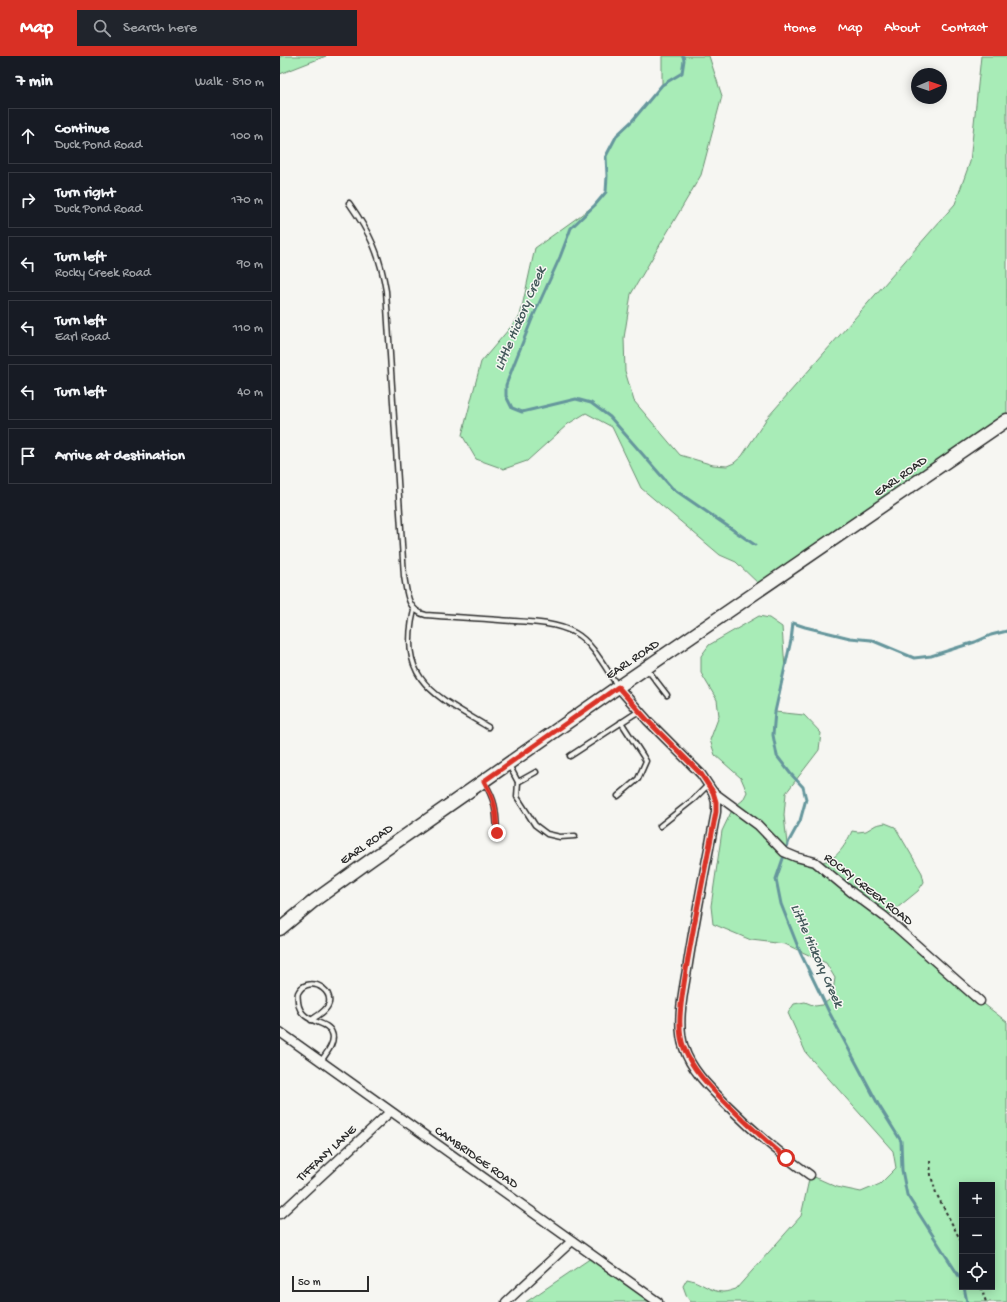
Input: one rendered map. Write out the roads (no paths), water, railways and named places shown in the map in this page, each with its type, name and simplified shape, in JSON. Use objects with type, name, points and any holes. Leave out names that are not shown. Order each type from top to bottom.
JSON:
[{"type":"main road","name":"EARL ROAD","points":[[280,929],[320,896],[508,764],[1007,420]]},
{"type":"street","name":"ROCKY CREEK ROAD","points":[[618,687],[639,711],[701,774],[711,788],[758,825],[784,852],[816,862],[850,892],[885,917],[980,1001]]},
{"type":"street","points":[[711,788],[716,802],[716,812],[692,931],[682,1000],[680,1030],[683,1047],[693,1066],[712,1090],[752,1130],[786,1158],[810,1175]]},
{"type":"street","name":"CAMBRIDGE ROAD","points":[[280,1032],[658,1302]]},
{"type":"street","name":"TIFFANY LANE","points":[[280,1214],[390,1112]]},
{"type":"street","points":[[506,1302],[572,1240]]},
{"type":"lane","points":[[349,203],[364,224],[374,244],[382,268],[386,291],[404,576],[408,600],[414,610],[426,615],[530,622],[558,626],[576,633],[588,644],[618,687]]},
{"type":"lane","points":[[414,610],[410,625],[409,649],[414,669],[420,678],[438,696],[488,727]]},
{"type":"lane","points":[[646,668],[667,695]]},
{"type":"lane","points":[[570,756],[639,711]]},
{"type":"lane","points":[[618,796],[638,779],[646,761],[621,722]]},
{"type":"lane","points":[[508,764],[518,782],[517,798],[535,825],[547,834],[560,837],[575,836]]},
{"type":"lane","points":[[518,782],[536,772]]},
{"type":"lane","points":[[484,781],[491,793],[496,807],[497,833]]},
{"type":"lane","points":[[660,826],[694,799],[711,788]]},
{"type":"lane","points":[[311,1020],[322,1012],[329,1004],[327,992],[321,986],[313,984],[306,985],[301,988],[298,995],[298,1004],[302,1013],[311,1020],[328,1027],[332,1032],[333,1038],[330,1047],[321,1062]]},
{"type":"waterway","name":"Little Hickory Creek","points":[[683,56],[684,60],[682,73],[662,85],[632,121],[617,135],[606,156],[606,192],[571,228],[514,364],[506,385],[506,396],[512,408],[522,412],[576,399],[591,403],[610,417],[672,488],[755,545]]},
{"type":"waterway","name":"Little Hickory Creek","points":[[959,1276],[907,1195],[902,1170],[901,1141],[878,1104],[829,1012],[800,952],[781,904],[776,879],[789,841],[800,821],[806,799],[803,787],[777,756],[773,735],[775,712],[791,640],[793,623],[850,638],[871,640],[914,658],[931,656],[1007,631]]},
{"type":"waterway","name":"Little Hickory Creek","points":[[965,1290],[967,1302]]}]
